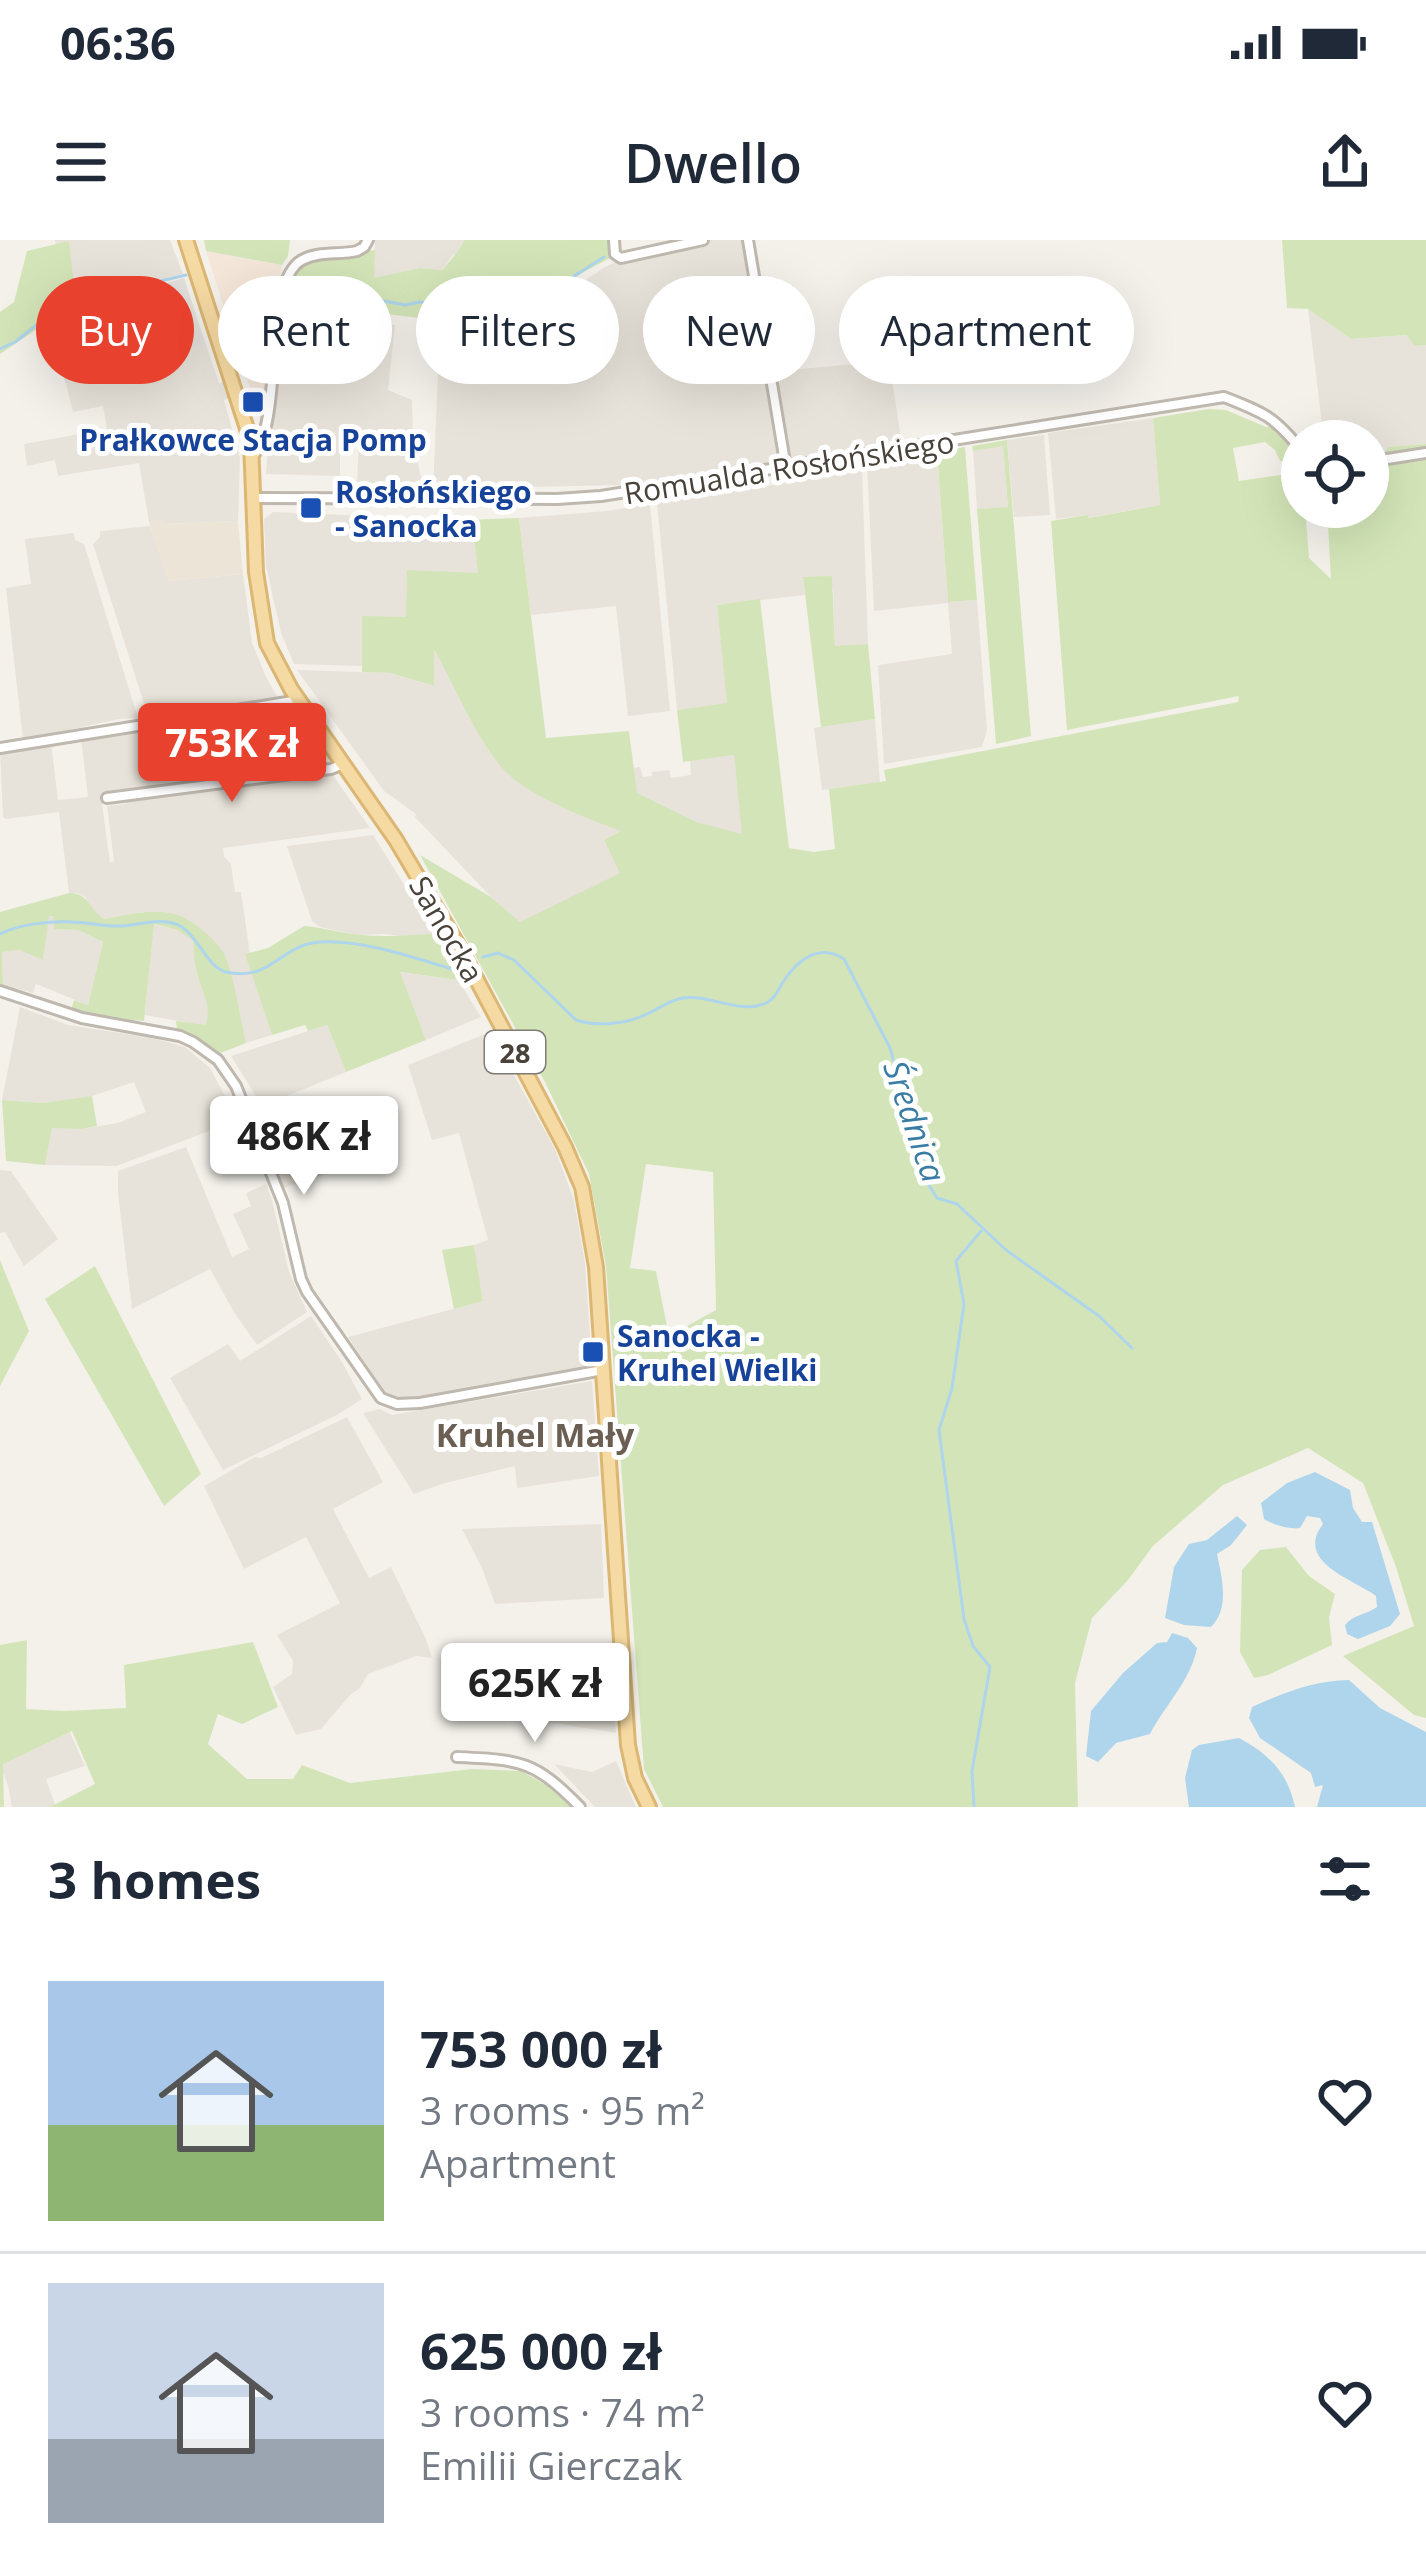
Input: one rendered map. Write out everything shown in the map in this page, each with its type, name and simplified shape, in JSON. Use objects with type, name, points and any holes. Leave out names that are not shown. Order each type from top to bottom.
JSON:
[{"type":"main road","name":"28","points":[[185,240],[248,426],[254,498]]},
{"type":"main road","name":"Sanocka","points":[[254,498],[256,585],[267,643],[299,700],[396,840],[461,950],[577,1172],[587,1202],[604,1369],[628,1744],[635,1778],[649,1807]]},
{"type":"street","points":[[252,457],[265,434],[289,273],[296,264],[318,255],[357,251],[368,240]]},
{"type":"street","points":[[614,240],[615,254],[621,258],[703,240]]},
{"type":"street","points":[[748,240],[786,468]]},
{"type":"street","name":"Romualda Rosłońskiego","points":[[254,498],[601,496],[1224,398],[1281,425]]},
{"type":"street","points":[[1389,459],[1426,453]]},
{"type":"street","points":[[0,748],[299,700]]},
{"type":"street","points":[[107,798],[331,770],[344,764]]},
{"type":"street","points":[[0,992],[82,1018],[180,1036],[218,1060],[236,1086],[276,1184],[307,1292],[381,1398],[397,1404],[420,1403],[604,1369]]},
{"type":"street","points":[[457,1757],[525,1764],[553,1779],[580,1807]]},
{"type":"shaded area","points":[[55,240],[170,240],[183,274],[174,276],[62,276]]},
{"type":"shaded area","points":[[375,240],[464,240],[443,270],[420,268],[373,276]]},
{"type":"shaded area","points":[[703,240],[748,240],[754,276],[643,276],[643,384],[815,384],[815,368],[839,366],[839,384],[893,384],[903,450],[622,494],[619,485],[433,489],[438,384],[619,384],[619,276],[591,276],[626,257]]},
{"type":"shaded area","points":[[206,251],[282,265],[281,276],[218,276],[218,289]]},
{"type":"shaded area","points":[[194,308],[206,345],[194,348]]},
{"type":"shaded area","points":[[1308,309],[1351,339],[1408,335],[1414,346],[1426,345],[1426,444],[1389,447],[1389,420],[1321,420]]},
{"type":"shaded area","points":[[206,345],[218,384],[225,384],[229,398],[224,400],[240,458],[238,521],[149,522],[139,463],[58,476],[55,460],[27,466],[24,444],[107,429],[103,406],[73,412],[66,384],[194,384],[194,348]]},
{"type":"shaded area","points":[[248,384],[268,384],[260,420]]},
{"type":"shaded area","points":[[276,384],[389,384],[388,390],[412,400],[421,479],[408,485],[357,484],[359,439],[340,437],[340,476],[266,474]]},
{"type":"shaded area","points":[[1153,418],[1160,505],[1056,519],[1048,433]]},
{"type":"shaded area","points":[[1044,435],[1050,515],[1014,517],[1007,440]]},
{"type":"shaded area","points":[[1003,445],[1008,508],[977,509],[973,451]]},
{"type":"shaded area","points":[[937,452],[948,602],[977,600],[987,730],[982,747],[884,764],[878,665],[952,654],[948,603],[874,611],[867,464]]},
{"type":"shaded area","points":[[862,471],[868,644],[835,647],[833,588],[803,577],[805,595],[717,605],[728,704],[677,710],[657,503]]},
{"type":"shaded area","points":[[650,504],[670,711],[628,716],[616,606],[531,615],[519,518]]},
{"type":"shaded area","points":[[273,512],[467,520],[479,573],[406,618],[362,617],[362,666],[294,664],[281,633],[266,566],[264,519]]},
{"type":"shaded area","points":[[164,519],[166,524],[238,521],[243,574],[168,581],[149,522]]},
{"type":"shaded area","points":[[150,526],[169,581],[243,574],[252,643],[279,700],[148,716],[93,544],[100,531]]},
{"type":"shaded area","points":[[74,533],[75,540],[84,544],[138,718],[23,740],[6,588],[31,584],[25,539]]},
{"type":"shaded area","points":[[433,646],[498,705],[636,805],[633,768],[640,767],[643,777],[669,770],[671,778],[691,775],[690,760],[734,755],[744,843],[656,813],[604,840],[621,873],[520,923],[416,814],[384,791],[297,670],[390,673],[433,686]]},
{"type":"shaded area","points":[[285,710],[327,767],[122,789],[101,796],[110,863],[114,861],[107,806],[131,799],[332,774],[370,828],[223,848],[235,892],[241,892],[250,954],[246,955],[272,1035],[246,1043],[225,955],[143,912],[104,919],[85,897],[69,893],[59,812],[3,817],[0,751],[51,743],[58,800],[88,797],[81,738]]},
{"type":"shaded area","points":[[875,719],[880,782],[822,790],[814,728]]},
{"type":"shaded area","points":[[373,835],[435,934],[416,938],[358,935],[312,921],[287,846]]},
{"type":"shaded area","points":[[53,916],[55,929],[78,930],[103,942],[88,1005],[36,984],[33,993],[3,985],[2,952],[20,950]]},
{"type":"shaded area","points":[[153,924],[178,930],[193,940],[197,976],[205,992],[206,1026],[145,1015]]},
{"type":"shaded area","points":[[399,972],[458,980],[481,1017],[426,1040]]},
{"type":"shaded area","points":[[20,1007],[68,1025],[185,1047],[210,1068],[237,1118],[117,1166],[45,1165],[52,1127],[82,1129],[146,1112],[134,1082],[83,1099],[2,1100]]},
{"type":"shaded area","points":[[327,1025],[346,1072],[262,1106],[231,1056]]},
{"type":"shaded area","points":[[490,1032],[555,1149],[574,1200],[585,1263],[592,1366],[407,1399],[387,1395],[348,1337],[483,1301],[474,1245],[488,1240],[459,1133],[432,1140],[408,1065]]},
{"type":"shaded area","points":[[383,1116],[394,1152],[283,1188],[271,1156]]},
{"type":"shaded area","points":[[186,1147],[232,1257],[249,1249],[233,1214],[251,1206],[246,1193],[266,1184],[272,1200],[289,1272],[307,1312],[257,1345],[210,1269],[132,1309],[118,1171]]},
{"type":"shaded area","points":[[0,1170],[11,1171],[58,1239],[24,1266],[5,1232],[0,1233]]},
{"type":"shaded area","points":[[311,1316],[362,1399],[223,1470],[170,1378],[228,1344],[240,1361]]},
{"type":"shaded area","points":[[592,1381],[599,1476],[517,1488],[515,1466],[414,1494],[363,1413],[380,1409],[392,1415]]},
{"type":"shaded area","points":[[347,1417],[383,1482],[333,1509],[369,1578],[391,1567],[432,1658],[416,1656],[368,1674],[321,1729],[296,1735],[273,1687],[292,1674],[293,1661],[277,1635],[340,1603],[306,1537],[244,1569],[204,1486],[255,1457]]},
{"type":"shaded area","points":[[601,1524],[604,1598],[495,1604],[462,1529]]},
{"type":"shaded area","points":[[542,1652],[611,1678],[616,1733],[537,1720]]},
{"type":"shaded area","points":[[64,1719],[85,1766],[46,1779],[56,1807],[12,1807],[0,1764]]},
{"type":"shaded area","points":[[616,1761],[636,1807],[595,1807],[554,1764],[592,1772]]},
{"type":"green space","points":[[204,240],[290,240],[282,265],[206,251]]},
{"type":"green space","points":[[464,240],[611,240],[612,257],[578,276],[416,276],[416,318],[392,315],[392,276],[383,276],[420,268],[443,270]]},
{"type":"green space","points":[[1282,240],[1426,240],[1426,345],[1414,346],[1407,335],[1351,339],[1308,309],[1287,308]]},
{"type":"green space","points":[[69,241],[73,276],[36,276],[36,330],[0,354],[0,312],[14,302],[27,251]]},
{"type":"green space","points":[[375,250],[374,276],[294,276],[301,266],[316,260]]},
{"type":"green space","points":[[1226,410],[1271,426],[1281,437],[1281,461],[1265,442],[1233,448],[1239,481],[1281,475],[1281,528],[1307,528],[1309,558],[1331,579],[1328,528],[1389,528],[1389,447],[1426,444],[1426,1718],[1414,1715],[1343,1656],[1414,1626],[1363,1483],[1308,1448],[1223,1485],[1153,1546],[1092,1618],[1075,1683],[1078,1807],[663,1807],[644,1769],[606,1266],[589,1174],[545,1082],[420,855],[491,897],[520,922],[620,873],[604,840],[621,831],[543,798],[505,771],[476,729],[434,649],[434,686],[390,673],[362,672],[362,616],[406,617],[407,570],[478,573],[467,520],[519,518],[546,738],[629,731],[637,793],[696,822],[742,834],[734,755],[683,762],[677,710],[727,703],[717,605],[760,599],[789,848],[814,852],[835,849],[829,789],[886,781],[884,770],[1238,702],[1239,696],[1067,730],[1051,521],[1160,505],[1153,418]],"holes":[[[646,1164],[713,1172],[716,1310],[669,1336],[656,1271],[630,1268]]]},
{"type":"green space","points":[[1007,440],[1031,736],[996,744],[977,509],[1008,507],[1003,446],[973,451],[972,446]]},
{"type":"green space","points":[[965,447],[977,600],[948,602],[937,452]]},
{"type":"green space","points":[[832,576],[835,646],[868,644],[875,719],[821,727],[803,577]]},
{"type":"green space","points":[[69,893],[85,898],[104,919],[170,913],[206,933],[227,960],[246,1043],[218,1054],[177,1030],[176,1021],[206,1025],[207,1004],[193,941],[178,930],[154,924],[144,1021],[71,1010],[74,1000],[88,1005],[103,942],[78,930],[54,929],[53,916],[49,916],[43,960],[20,950],[2,952],[0,985],[0,912]]},
{"type":"green space","points":[[304,926],[375,936],[442,933],[468,978],[466,985],[400,972],[426,1040],[346,1072],[327,1025],[308,1031],[305,1025],[272,1035],[245,954],[268,948]]},
{"type":"green space","points":[[92,1096],[97,1126],[52,1128],[45,1165],[6,1161],[2,1100],[43,1103]]},
{"type":"green space","points":[[474,1245],[483,1301],[454,1309],[442,1250]]},
{"type":"green space","points":[[0,1260],[29,1331],[0,1386]]},
{"type":"green space","points":[[95,1266],[201,1474],[164,1506],[45,1299]]},
{"type":"green space","points":[[1286,1547],[1309,1576],[1335,1594],[1329,1617],[1332,1645],[1254,1678],[1240,1652],[1242,1570],[1260,1550]]},
{"type":"green space","points":[[27,1640],[26,1709],[64,1711],[126,1708],[124,1665],[253,1642],[278,1707],[242,1724],[218,1714],[208,1744],[247,1779],[293,1779],[302,1765],[350,1783],[472,1769],[521,1771],[577,1807],[50,1807],[95,1784],[72,1731],[3,1764],[4,1807],[0,1807],[0,1645]]},
{"type":"water","points":[[1315,1472],[1350,1490],[1362,1522],[1372,1522],[1400,1614],[1390,1626],[1358,1639],[1347,1634],[1345,1625],[1377,1607],[1376,1596],[1321,1559],[1316,1549],[1323,1524],[1320,1518],[1307,1516],[1300,1528],[1264,1519],[1261,1503],[1287,1483]]},
{"type":"water","points":[[1237,1516],[1247,1525],[1217,1554],[1223,1592],[1217,1619],[1211,1627],[1165,1618],[1174,1567],[1189,1544],[1207,1540]]},
{"type":"water","points":[[1172,1633],[1188,1638],[1197,1648],[1183,1682],[1150,1734],[1116,1743],[1098,1762],[1086,1756],[1091,1711],[1123,1673],[1157,1643],[1167,1642]]},
{"type":"water","points":[[1349,1680],[1380,1708],[1426,1732],[1426,1807],[1317,1807],[1323,1785],[1315,1787],[1311,1773],[1260,1738],[1249,1718],[1252,1707],[1288,1692]]},
{"type":"water","points":[[1239,1738],[1276,1766],[1295,1807],[1189,1807],[1185,1778],[1192,1750]]},
{"type":"waterway","points":[[392,303],[516,313],[604,257]]},
{"type":"waterway","points":[[0,349],[63,304],[186,275]]},
{"type":"waterway","name":"Średnica","points":[[0,934],[45,923],[127,926],[167,922],[188,932],[214,965],[226,972],[254,972],[294,949],[319,942],[388,950],[455,970]]},
{"type":"waterway","name":"Średnica","points":[[483,957],[498,953],[514,960],[576,1020],[603,1024],[632,1020],[683,998],[756,1006],[772,999],[802,960],[818,953],[844,959],[890,1048],[937,1198],[957,1204],[1006,1250],[1099,1316],[1132,1348]]},
{"type":"waterway","name":"Średnica","points":[[974,1807],[972,1771],[990,1667],[973,1646],[964,1619],[939,1430],[952,1388],[964,1304],[956,1261],[981,1231]]},
{"type":"place","name":"Prałkowce Stacja Pomp","points":[[253,402]]},
{"type":"place","name":"Rosłońskiego - Sanocka","points":[[311,508]]},
{"type":"place","name":"Sanocka - Kruhel Wielki","points":[[593,1352]]},
{"type":"district","name":"Kruhel Mały","points":[[535,1434]]}]
